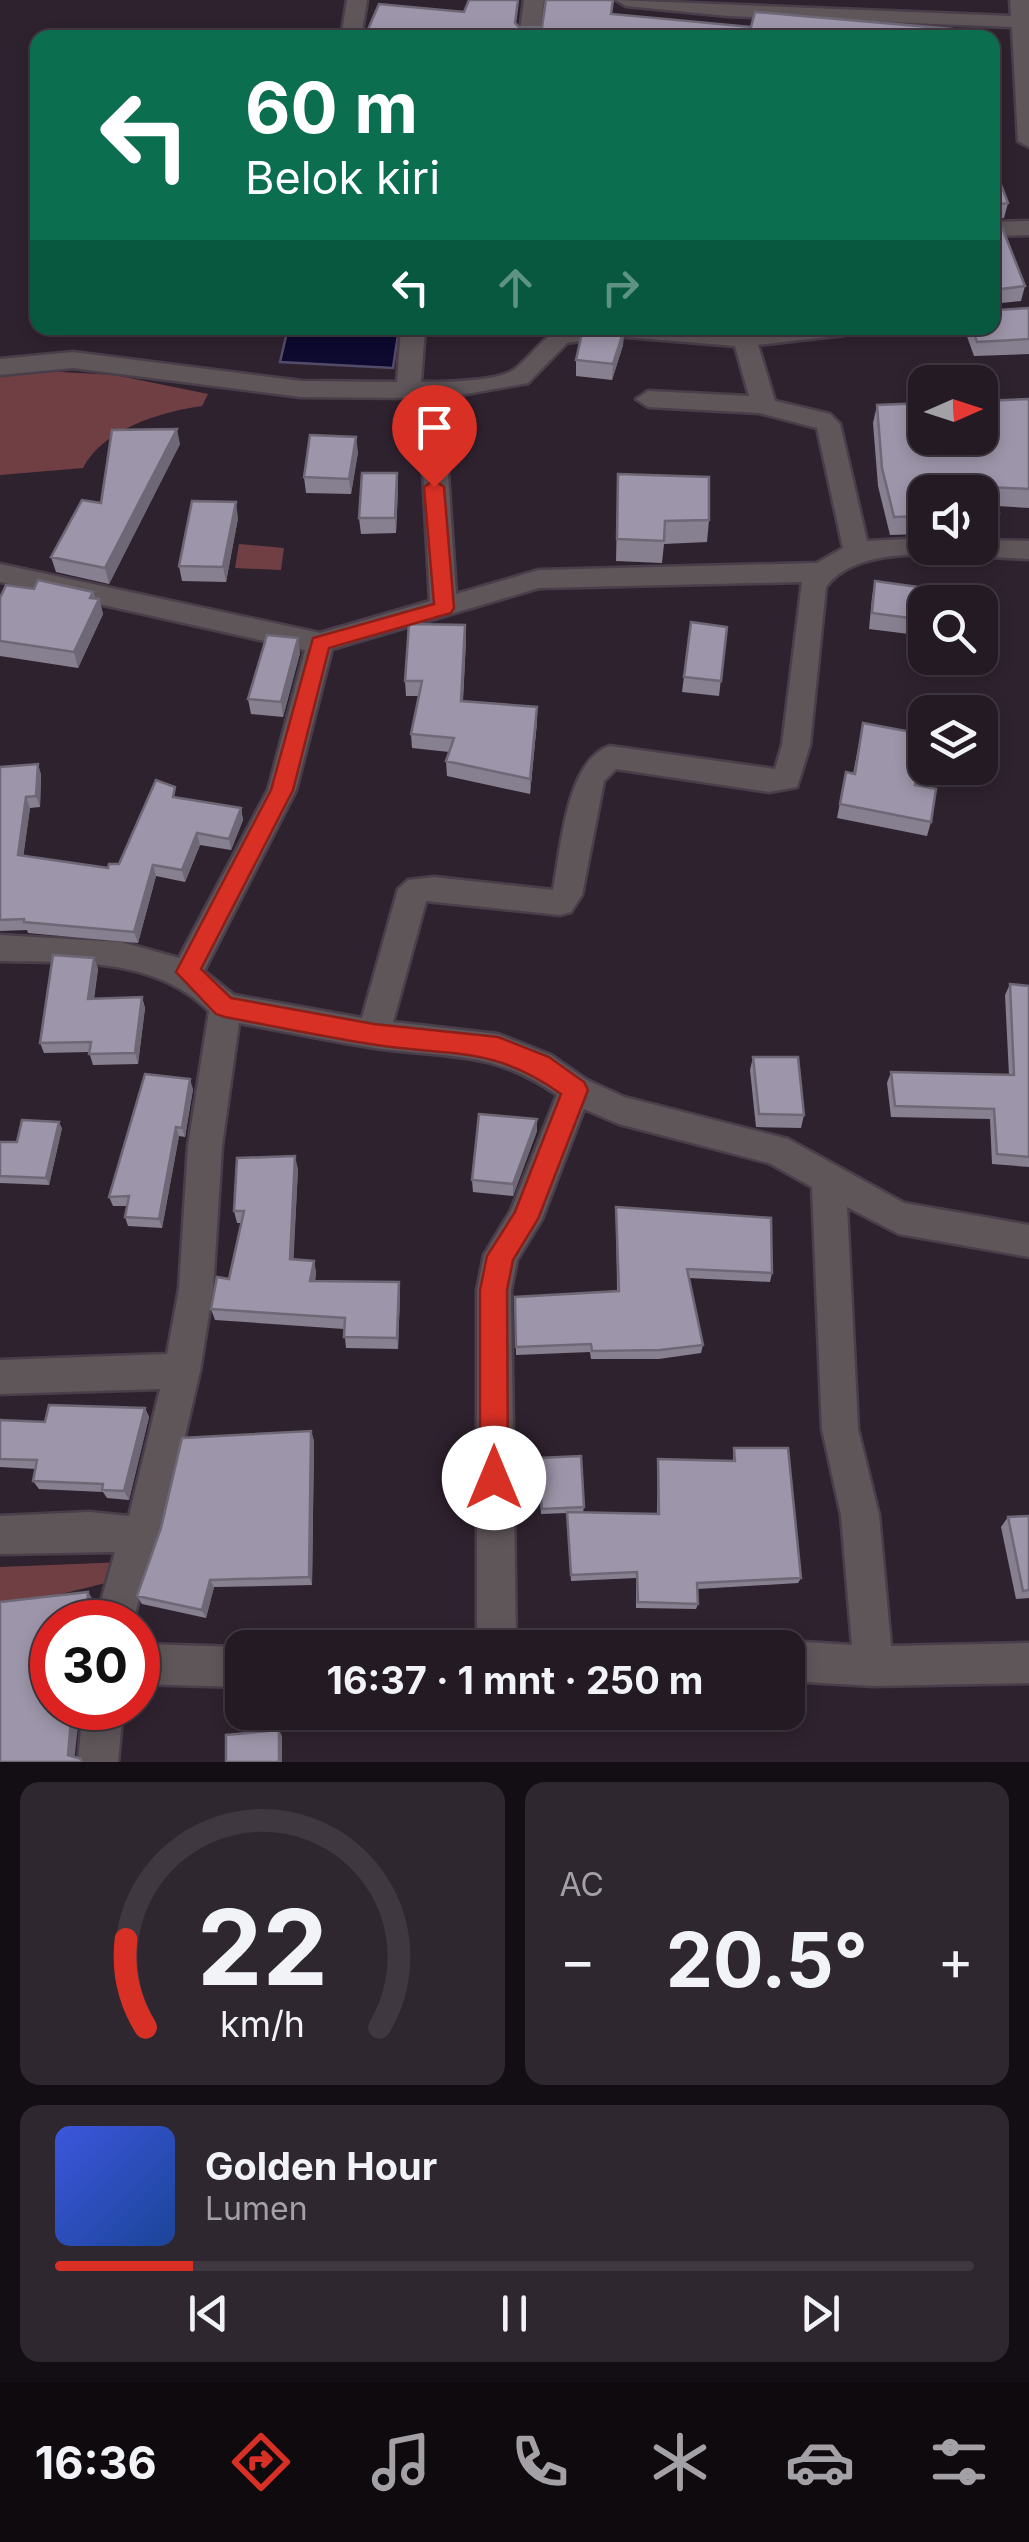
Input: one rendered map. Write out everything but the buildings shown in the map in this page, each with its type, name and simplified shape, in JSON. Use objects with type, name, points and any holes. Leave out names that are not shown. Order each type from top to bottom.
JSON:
[{"type":"street","points":[[352,30],[357,0]]},
{"type":"street","points":[[530,30],[534,0]]},
{"type":"street","points":[[626,0],[728,10],[1022,22]]},
{"type":"street","points":[[1020,0],[1029,141]]},
{"type":"street","points":[[726,30],[728,10]]},
{"type":"street","points":[[1000,229],[1029,228]]},
{"type":"street","points":[[414,335],[444,608]]},
{"type":"street","points":[[0,367],[73,360],[159,368],[300,390],[477,387],[520,378],[558,338],[566,335]]},
{"type":"street","points":[[743,335],[764,405]]},
{"type":"street","points":[[648,399],[764,405],[786,417],[817,417],[828,424],[856,554]]},
{"type":"street","points":[[0,573],[320,644],[539,579],[821,572],[878,546],[908,547]]},
{"type":"street","points":[[998,549],[1029,550]]},
{"type":"street","points":[[374,1034],[409,898],[419,889],[434,889],[560,904],[567,895],[590,776],[610,757],[769,781],[787,779],[796,746],[814,585],[821,572]]},
{"type":"street","points":[[188,972],[282,790],[320,644]]},
{"type":"street","points":[[0,948],[119,954],[188,972],[225,1007],[374,1034],[498,1048],[540,1064],[575,1090],[619,1110],[776,1150],[899,1218],[1029,1241]]},
{"type":"street","points":[[120,1600],[129,1564],[143,1536],[182,1371],[196,1289],[205,1146],[225,1007]]},
{"type":"street","points":[[495,1630],[494,1290],[500,1256],[525,1219],[575,1090]]},
{"type":"street","points":[[829,1181],[840,1429],[860,1515],[873,1666]]},
{"type":"street","points":[[0,1377],[182,1371]]},
{"type":"street","points":[[0,1534],[89,1532],[143,1536]]},
{"type":"street","points":[[805,1662],[873,1666],[1029,1663]]},
{"type":"street","points":[[160,1665],[225,1667]]},
{"type":"street","points":[[98,1762],[101,1730]]},
{"type":"shaded area","points":[[286,335],[398,335],[393,368],[280,362]]},
{"type":"shaded area","points":[[26,370],[115,375],[208,394],[202,406],[151,418],[118,433],[92,454],[83,468],[0,475],[0,377]]},
{"type":"shaded area","points":[[239,544],[284,548],[281,570],[235,568]]},
{"type":"shaded area","points":[[126,1562],[122,1579],[0,1609],[0,1567]]},
{"type":"route","points":[[434,487],[444,608],[320,644],[282,790],[188,972],[225,1007],[374,1034],[498,1048],[540,1064],[575,1090],[525,1219],[500,1256],[494,1290],[494,1478]]}]
